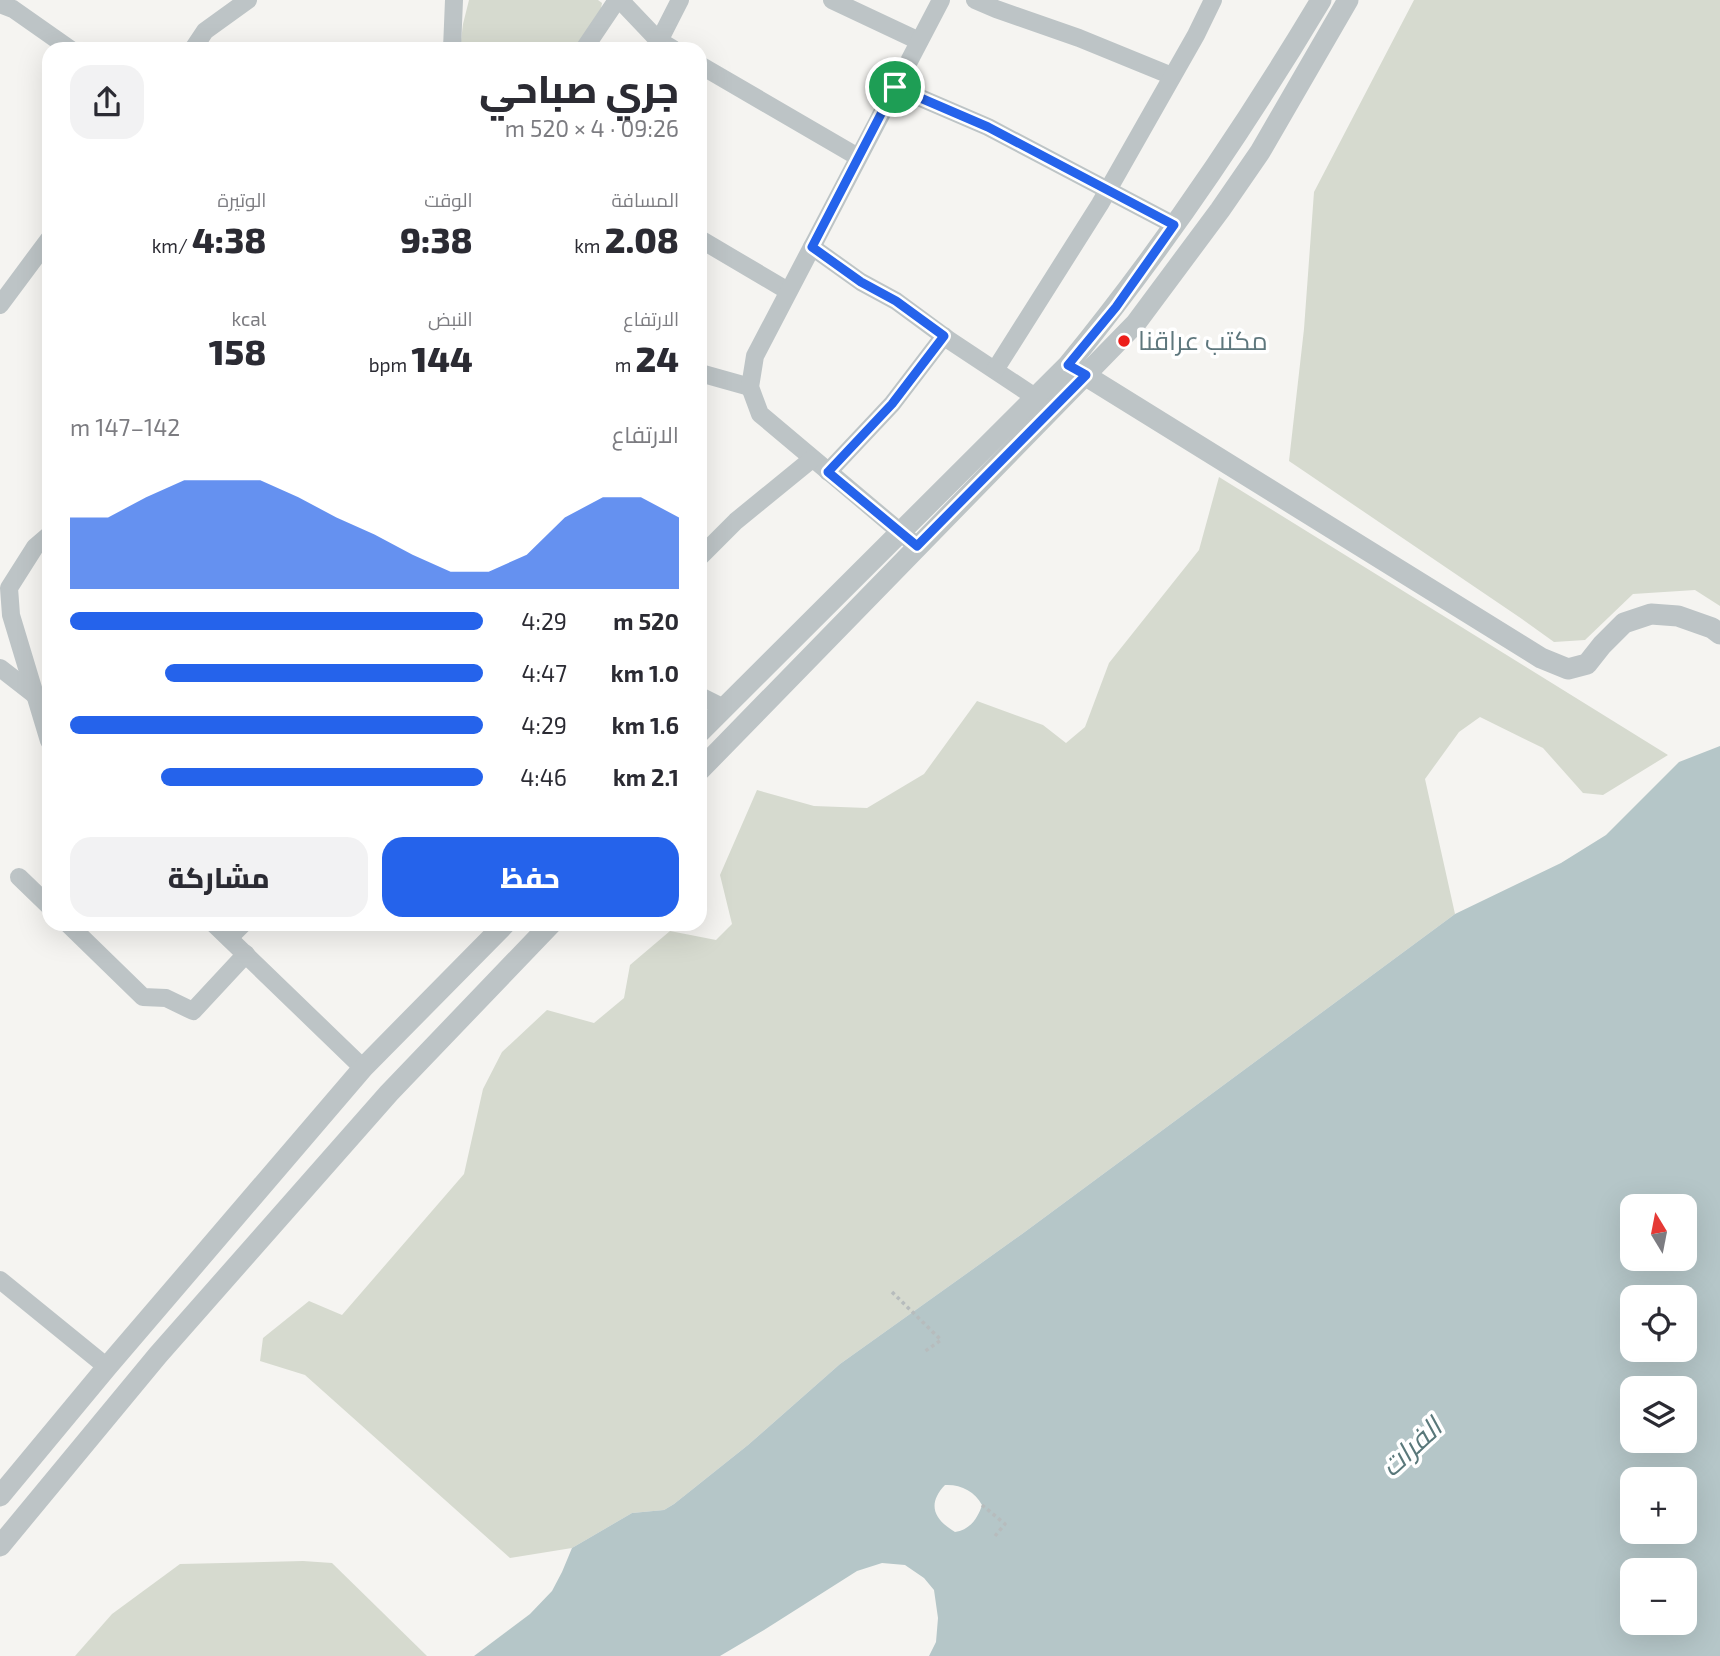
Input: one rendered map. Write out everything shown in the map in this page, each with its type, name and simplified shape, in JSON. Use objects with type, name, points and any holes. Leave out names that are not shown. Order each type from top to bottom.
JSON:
[{"type":"street","points":[[197,42],[205,31],[248,0]]},
{"type":"street","points":[[452,42],[454,0]]},
{"type":"street","points":[[589,42],[619,0],[658,42]]},
{"type":"street","points":[[664,42],[680,0]]},
{"type":"street","points":[[832,0],[919,41]]},
{"type":"street","points":[[917,546],[760,414],[750,387],[755,356],[942,0]]},
{"type":"street","points":[[975,0],[1172,76]]},
{"type":"street","points":[[996,370],[1107,190],[1196,35],[1213,0]]},
{"type":"street","points":[[707,763],[917,546],[1077,370],[1116,307],[1283,63],[1321,0]]},
{"type":"street","points":[[707,725],[1035,397],[1077,370],[1136,323],[1260,152],[1348,0]]},
{"type":"street","points":[[0,4],[13,9],[60,42]]},
{"type":"street","points":[[707,69],[858,157]]},
{"type":"street","points":[[895,87],[988,127],[1174,225]]},
{"type":"street","points":[[707,243],[788,291]]},
{"type":"street","points":[[812,247],[1035,397]]},
{"type":"street","points":[[0,305],[42,248]]},
{"type":"street","points":[[828,472],[892,404],[944,336]]},
{"type":"street","points":[[1077,370],[1541,658],[1568,669],[1587,664],[1624,623],[1651,614],[1678,615],[1712,628],[1720,634]]},
{"type":"street","points":[[707,375],[750,387]]},
{"type":"street","points":[[707,546],[812,458]]},
{"type":"street","points":[[42,541],[35,547],[9,588],[11,615],[42,718]]},
{"type":"street","points":[[0,668],[35,695]]},
{"type":"street","points":[[707,700],[724,708]]},
{"type":"street","points":[[19,877],[42,899]]},
{"type":"street","points":[[75,931],[143,998],[166,998],[193,1011],[246,954]]},
{"type":"street","points":[[222,931],[363,1068]]},
{"type":"street","points":[[229,938],[236,931]]},
{"type":"street","points":[[0,1496],[363,1068],[498,931]]},
{"type":"street","points":[[0,1546],[158,1355],[389,1093],[544,931]]},
{"type":"street","points":[[3,1290],[101,1374],[120,1401]]},
{"type":"street","points":[[135,1335],[158,1355]]},
{"type":"path","points":[[892,1293],[941,1340],[924,1352]]},
{"type":"path","points":[[982,1505],[1005,1524],[995,1536]]},
{"type":"shaded area","points":[[469,0],[598,0],[602,3],[600,14],[582,42],[461,42]]},
{"type":"shaded area","points":[[1414,0],[1720,0],[1720,606],[1695,590],[1633,594],[1585,640],[1554,642],[1289,461],[1304,329],[1314,192]]},
{"type":"shaded area","points":[[1219,477],[1668,755],[1603,795],[1583,793],[1543,748],[1480,717],[1459,732],[1425,779],[1455,914],[1022,1234],[840,1364],[748,1445],[664,1510],[632,1513],[572,1548],[510,1558],[305,1375],[260,1361],[263,1338],[309,1301],[342,1315],[464,1174],[483,1089],[502,1052],[547,1010],[594,1023],[624,998],[630,965],[670,931],[716,940],[732,924],[720,875],[757,790],[814,806],[867,808],[924,774],[977,701],[1043,725],[1066,743],[1085,727],[1109,663],[1199,550]]},
{"type":"shaded area","points":[[303,1561],[332,1563],[427,1656],[75,1656],[112,1614],[180,1564]]},
{"type":"water","name":"الفرات","points":[[1720,746],[1720,1656],[929,1656],[936,1642],[938,1618],[934,1590],[924,1578],[905,1565],[882,1563],[857,1571],[720,1656],[474,1656],[530,1614],[552,1591],[572,1548],[632,1513],[664,1510],[674,1504],[748,1445],[840,1364],[1022,1234],[1455,914],[1561,863],[1606,835],[1679,762]],"holes":[[[945,1485],[961,1487],[971,1492],[982,1505],[973,1523],[955,1532],[942,1522],[935,1512],[939,1492]]]},
{"type":"place","name":"مكتب عراقنا","points":[[1124,341]]},
{"type":"route","points":[[895,87],[988,127],[1174,225],[1116,307],[1068,365],[1086,375],[917,546],[828,472],[892,404],[944,336],[896,301],[861,282],[812,247],[895,87]]}]
